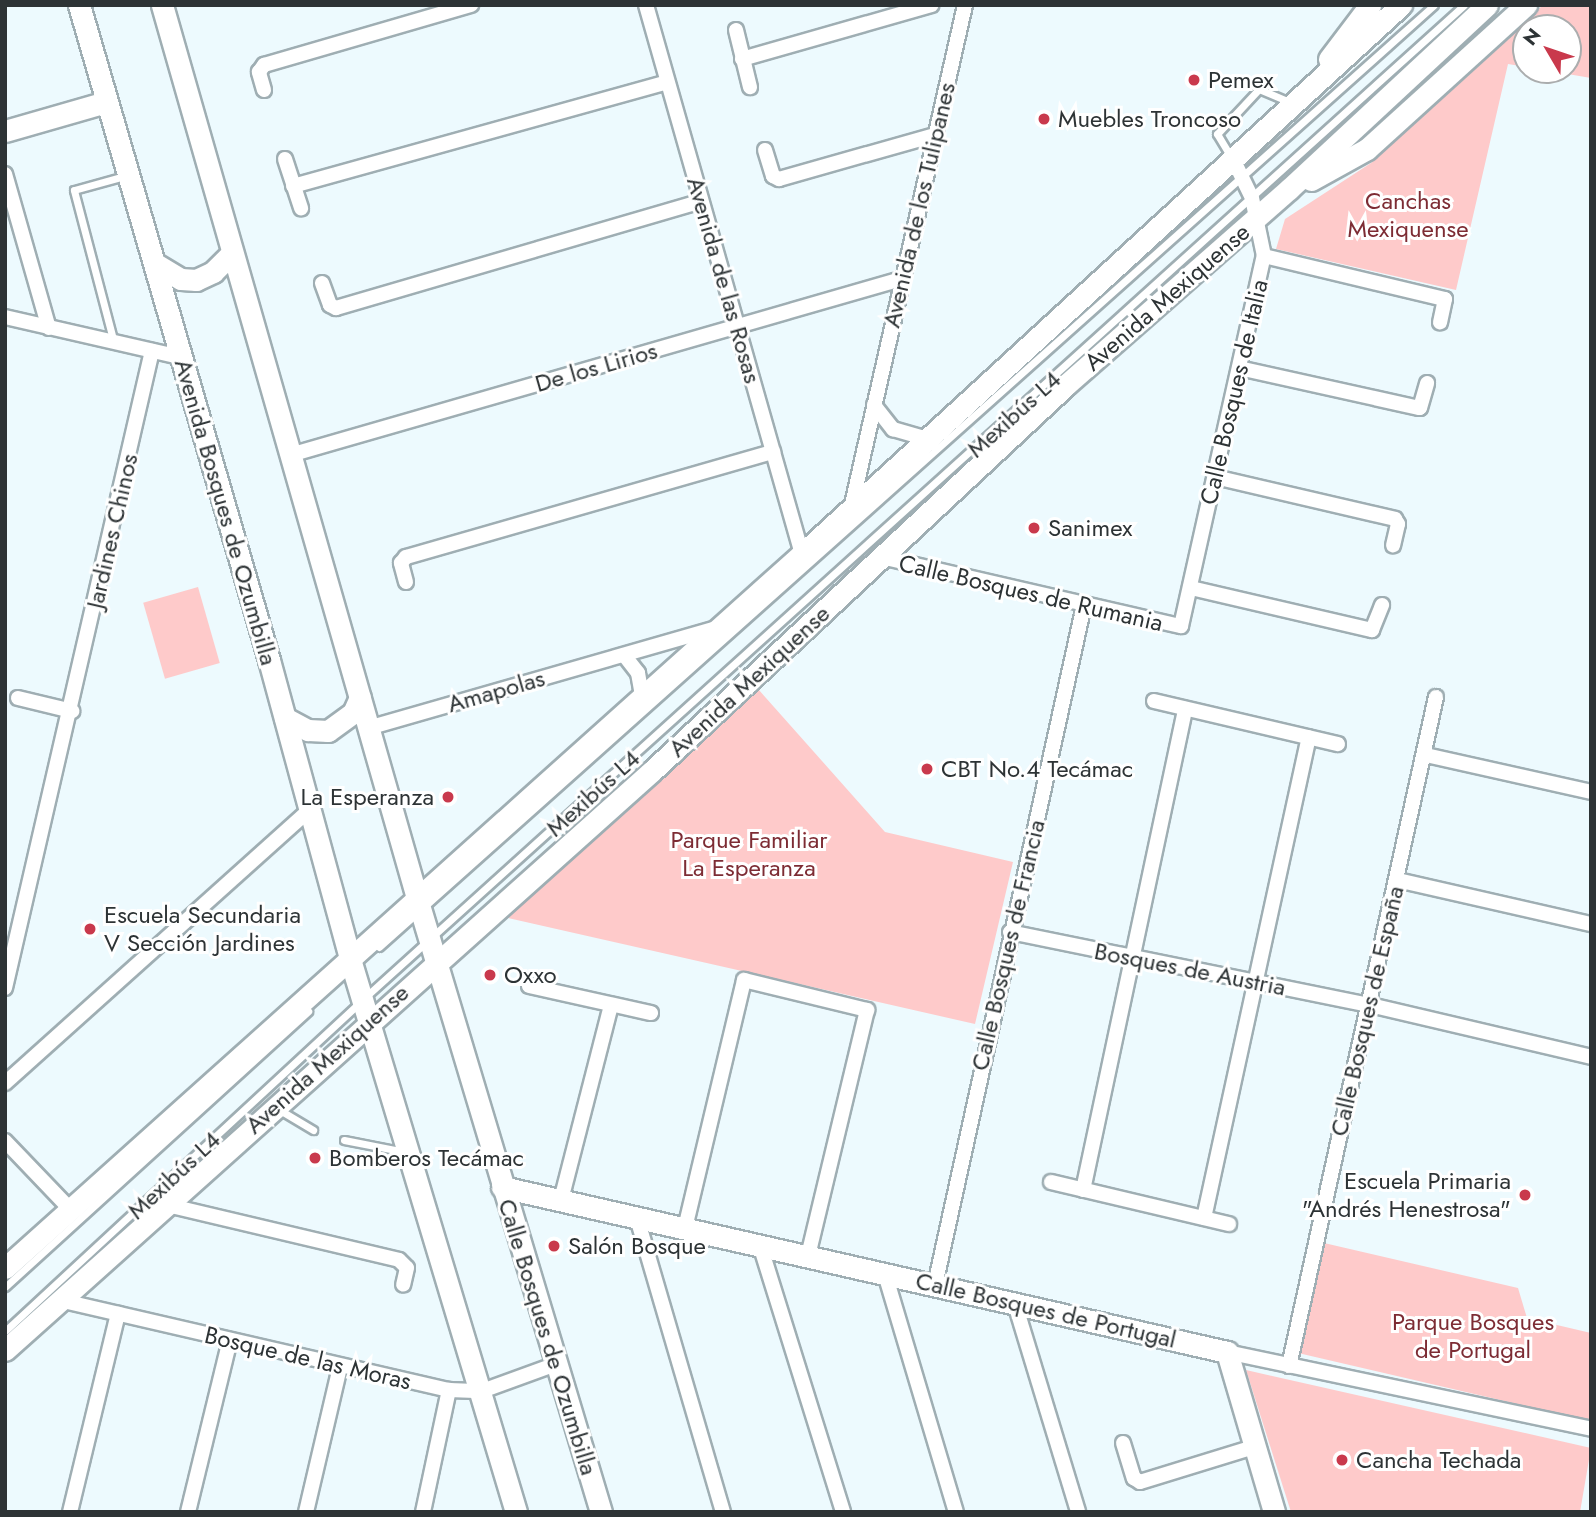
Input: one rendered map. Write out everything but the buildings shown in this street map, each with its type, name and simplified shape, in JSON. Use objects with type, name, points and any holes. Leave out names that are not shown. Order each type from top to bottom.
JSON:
[{"type":"main road","name":"Avenida Bosques de Ozumbilla","points":[[79,5],[285,718],[366,1010]]},
{"type":"main road","points":[[162,5],[231,254],[434,950]]},
{"type":"main road","points":[[5,1268],[419,904],[642,696],[929,439],[1238,169],[1299,97],[1370,5]]},
{"type":"main road","points":[[1299,97],[1401,5]]},
{"type":"main road","name":"Avenida Mexiquense","points":[[5,1350],[274,1107],[366,1010],[434,950],[642,780],[1254,209],[1289,189],[1487,5]]},
{"type":"main road","points":[[1289,189],[1367,149],[1527,5]]},
{"type":"main road","points":[[5,131],[106,102]]},
{"type":"main road","points":[[154,262],[181,279],[196,280],[214,272],[231,254]]},
{"type":"main road","points":[[285,718],[307,730],[328,732],[353,713],[360,697]]},
{"type":"main road","name":"Calle Bosques de Ozumbilla","points":[[434,950],[502,1187],[601,1512]]},
{"type":"main road","points":[[366,1010],[516,1512]]},
{"type":"main road","name":"Calle Bosques de Portugal","points":[[502,1187],[1227,1352]]},
{"type":"main road","points":[[1227,1352],[1274,1512]]},
{"type":"street","points":[[264,90],[259,72],[264,65],[471,5]]},
{"type":"street","name":"Avenida de las Rosas","points":[[646,5],[803,554]]},
{"type":"street","points":[[743,59],[931,5]]},
{"type":"street","name":"Avenida de los Tulipanes","points":[[850,510],[965,5]]},
{"type":"street","points":[[736,30],[750,87]]},
{"type":"street","points":[[293,186],[667,82]]},
{"type":"street","points":[[765,150],[773,176],[779,179],[935,135]]},
{"type":"street","points":[[285,159],[300,208]]},
{"type":"street","name":"Calle Bosques de Italia","points":[[1181,626],[1264,256],[1254,209],[1238,169]]},
{"type":"street","points":[[5,174],[48,328]]},
{"type":"street","points":[[322,283],[330,305],[336,308],[701,201]]},
{"type":"street","points":[[1264,256],[1445,299],[1440,323]]},
{"type":"street","name":"De los Lirios","points":[[290,454],[901,279]]},
{"type":"street","points":[[5,317],[180,357]]},
{"type":"street","name":"Jardines Chinos","points":[[5,988],[72,711],[152,351]]},
{"type":"street","points":[[1239,368],[1420,408],[1427,383]]},
{"type":"street","points":[[874,405],[893,429],[929,439]]},
{"type":"street","points":[[406,582],[401,563],[406,556],[773,452]]},
{"type":"street","points":[[1215,477],[1395,519],[1398,524],[1392,545]]},
{"type":"street","name":"Calle Bosques de Rumania","points":[[881,557],[1181,626]]},
{"type":"street","points":[[1191,588],[1371,629],[1381,605]]},
{"type":"street","name":"Calle Bosques de Francia","points":[[935,1284],[1010,932],[1084,605]]},
{"type":"street","name":"Amapolas","points":[[368,728],[718,628]]},
{"type":"street","points":[[624,655],[638,673],[642,696]]},
{"type":"street","name":"Calle Bosques de España","points":[[1289,1366],[1295,1323],[1370,1005],[1426,755],[1436,697]]},
{"type":"street","points":[[18,698],[72,711]]},
{"type":"street","points":[[1154,701],[1338,744]]},
{"type":"street","points":[[1083,1190],[1130,957],[1185,709]]},
{"type":"street","points":[[1204,1218],[1309,737]]},
{"type":"street","points":[[1426,755],[1591,792]]},
{"type":"street","points":[[5,1083],[309,810]]},
{"type":"street","points":[[1397,880],[1591,924]]},
{"type":"street","name":"Bosques de Austria","points":[[1010,932],[1370,1005],[1591,1057]]},
{"type":"street","points":[[684,1228],[744,981],[867,1010],[808,1256]]},
{"type":"street","points":[[529,985],[651,1013]]},
{"type":"street","points":[[561,1200],[611,1005]]},
{"type":"street","points":[[5,1141],[71,1210]]},
{"type":"street","points":[[1051,1182],[1229,1224]]},
{"type":"street","points":[[167,1205],[399,1260],[407,1268],[403,1285]]},
{"type":"street","points":[[637,1218],[723,1512]]},
{"type":"street","points":[[760,1245],[843,1512]]},
{"type":"street","points":[[885,1273],[956,1512]]},
{"type":"street","name":"Bosque de las Moras","points":[[59,1300],[449,1390],[482,1391],[556,1364]]},
{"type":"street","points":[[1015,1304],[1078,1512]]},
{"type":"street","points":[[70,1512],[118,1314]]},
{"type":"street","points":[[188,1512],[230,1340]]},
{"type":"street","name":"Calle Bosques de Portugal","points":[[1227,1352],[1591,1429]]},
{"type":"street","points":[[306,1512],[340,1367]]},
{"type":"street","points":[[423,1512],[449,1390]]},
{"type":"street","points":[[1123,1443],[1134,1478],[1140,1482],[1254,1447]]},
{"type":"lane","name":"Mexibús L4","points":[[419,904],[1238,169],[1433,5]]},
{"type":"lane","name":"Mexibús L4","points":[[434,950],[1254,209],[1464,5]]},
{"type":"lane","points":[[1238,169],[1217,134],[1259,89],[1299,97]]},
{"type":"lane","points":[[114,343],[74,190],[129,174]]},
{"type":"lane","name":"Mexibús L4","points":[[5,1287],[352,964]]},
{"type":"lane","name":"Mexibús L4","points":[[5,1331],[366,1010]]},
{"type":"lane","points":[[274,1107],[313,1130]]},
{"type":"lane","points":[[344,1140],[411,1154]]},
{"type":"green space","name":"Canchas Mexiquense","points":[[1543,5],[1591,5],[1591,78],[1582,76],[1582,14],[1533,14]]},
{"type":"green space","name":"Canchas Mexiquense","points":[[1512,33],[1512,65],[1508,64],[1456,290],[1276,249],[1285,219],[1371,163]]},
{"type":"green space","points":[[198,587],[220,663],[165,679],[143,603]]},
{"type":"green space","name":"Parque Familiar La Esperanza","points":[[759,690],[885,832],[1013,862],[975,1024],[504,917]]},
{"type":"green space","name":"Parque Bosques de Portugal","points":[[1324,1243],[1518,1288],[1527,1318],[1591,1333],[1591,1421],[1298,1353]]},
{"type":"green space","points":[[1246,1370],[1591,1448],[1580,1512],[1291,1512]]},
{"type":"place","name":"Pemex","points":[[1194,80]]},
{"type":"place","name":"Muebles Troncoso","points":[[1044,119]]},
{"type":"place","name":"Sanimex","points":[[1034,528]]},
{"type":"place","name":"CBT No.4 Tecámac","points":[[927,769]]},
{"type":"place","name":"La Esperanza","points":[[448,797]]},
{"type":"place","name":"Escuela Secundaria V Sección Jardines","points":[[90,929]]},
{"type":"place","name":"Oxxo","points":[[490,975]]},
{"type":"place","name":"Bomberos Tecámac","points":[[315,1158]]},
{"type":"place","name":"Escuela Primaria \"Andrés Henestrosa\"","points":[[1525,1195]]},
{"type":"place","name":"Salón Bosque","points":[[554,1246]]},
{"type":"place","name":"Cancha Techada","points":[[1342,1460]]}]
